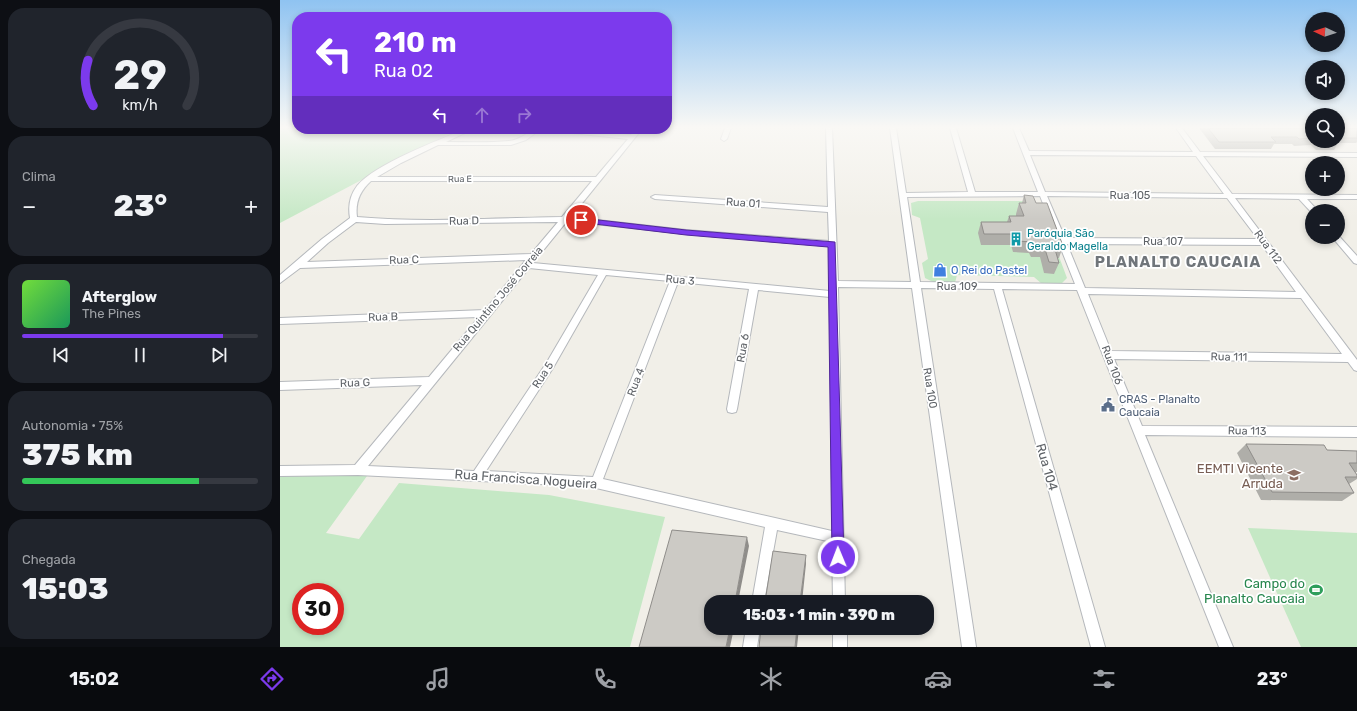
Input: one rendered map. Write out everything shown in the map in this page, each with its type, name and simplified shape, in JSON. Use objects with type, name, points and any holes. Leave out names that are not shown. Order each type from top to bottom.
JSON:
[{"type":"street","points":[[280,280],[313,253],[325,241],[358,220],[352,212],[357,192],[361,186],[369,179],[389,167],[408,158]]},
{"type":"street","name":"Rua Quintino José Correia","points":[[358,470],[614,158]]},
{"type":"street","points":[[830,158],[834,289],[839,595]]},
{"type":"street","name":"Rua 100","points":[[898,158],[915,286],[970,647]]},
{"type":"street","points":[[962,158],[972,195]]},
{"type":"street","name":"Rua 106","points":[[1028,158],[1082,289],[1137,430],[1226,647]]},
{"type":"street","name":"Rua 112","points":[[1201,158],[1357,367]]},
{"type":"street","name":"Rua E","points":[[369,179],[598,178]]},
{"type":"street","name":"Rua 105","points":[[904,195],[1042,194],[1357,197]]},
{"type":"street","points":[[1301,196],[1308,204]]},
{"type":"street","name":"Rua 01","points":[[655,197],[831,210]]},
{"type":"street","name":"Rua D","points":[[358,220],[426,222],[566,218],[686,232],[832,244]]},
{"type":"street","name":"Rua 107","points":[[1062,241],[1264,242]]},
{"type":"street","points":[[1342,244],[1357,261]]},
{"type":"street","name":"Rua C","points":[[298,264],[533,257]]},
{"type":"street","name":"Rua 3","points":[[527,265],[754,286],[834,289]]},
{"type":"street","name":"Rua 5","points":[[477,475],[550,365],[604,273]]},
{"type":"street","name":"Rua 4","points":[[596,483],[675,279]]},
{"type":"street","name":"Rua 6","points":[[732,409],[754,286]]},
{"type":"street","name":"Rua 109","points":[[834,289],[915,286],[997,286],[1304,295]]},
{"type":"street","name":"Rua 104","points":[[997,286],[1098,647]]},
{"type":"street","name":"Rua B","points":[[280,321],[486,313]]},
{"type":"street","name":"Rua 111","points":[[1108,355],[1350,358]]},
{"type":"street","name":"Rua G","points":[[280,386],[430,382]]},
{"type":"street","name":"Rua 113","points":[[1137,430],[1357,432]]},
{"type":"street","name":"Rua Francisca Nogueira","points":[[280,471],[358,470],[477,475],[596,483],[838,538]]},
{"type":"street","points":[[759,595],[772,522]]},
{"type":"street","points":[[750,647],[752,635]]},
{"type":"street","points":[[840,635],[840,647]]},
{"type":"green space","points":[[280,158],[403,158],[280,223]]},
{"type":"green space","points":[[918,201],[1030,201],[1040,206],[1067,278],[1061,284],[1042,284],[1034,277],[957,275],[955,283],[933,282],[925,278],[922,263],[928,259],[920,218],[912,215],[911,203]]},
{"type":"green space","points":[[330,474],[367,476],[326,533],[359,539],[399,483],[549,495],[665,517],[630,647],[280,647],[280,476]]},
{"type":"green space","name":"Campo do Planalto Caucaia","points":[[1248,528],[1357,533],[1357,647],[1301,647]]},
{"type":"building","points":[[1024,195],[1033,196],[1036,203],[1047,203],[1063,246],[1054,246],[1059,263],[1049,262],[1044,246],[1035,246],[1033,242],[1017,241],[1014,234],[984,234],[981,222],[1011,222],[1009,216],[1024,216],[1019,203],[1026,203]]},
{"type":"building","points":[[1246,444],[1324,445],[1327,450],[1357,451],[1357,463],[1349,463],[1357,477],[1345,477],[1354,493],[1272,492]]},
{"type":"building","points":[[672,530],[747,537],[736,595],[704,595],[704,635],[729,635],[726,647],[639,647]]},
{"type":"building","points":[[773,551],[806,555],[801,595],[766,595]]},
{"type":"building","points":[[760,635],[796,635],[795,647],[759,647]]},
{"type":"place","name":"Paróquia São Geraldo Magella","points":[[1016,239]]},
{"type":"place","name":"O Rei do Pastel","points":[[940,270]]},
{"type":"place","name":"CRAS - Planalto Caucaia","points":[[1108,405]]},
{"type":"place","name":"EEMTI Vicente Arruda","points":[[1294,475]]},
{"type":"place","name":"Campo do Planalto Caucaia","points":[[1316,590]]},
{"type":"district","name":"PLANALTO CAUCAIA","points":[[1178,262]]},
{"type":"route","points":[[581,220],[642,228],[832,244],[834,284],[838,557]]}]
